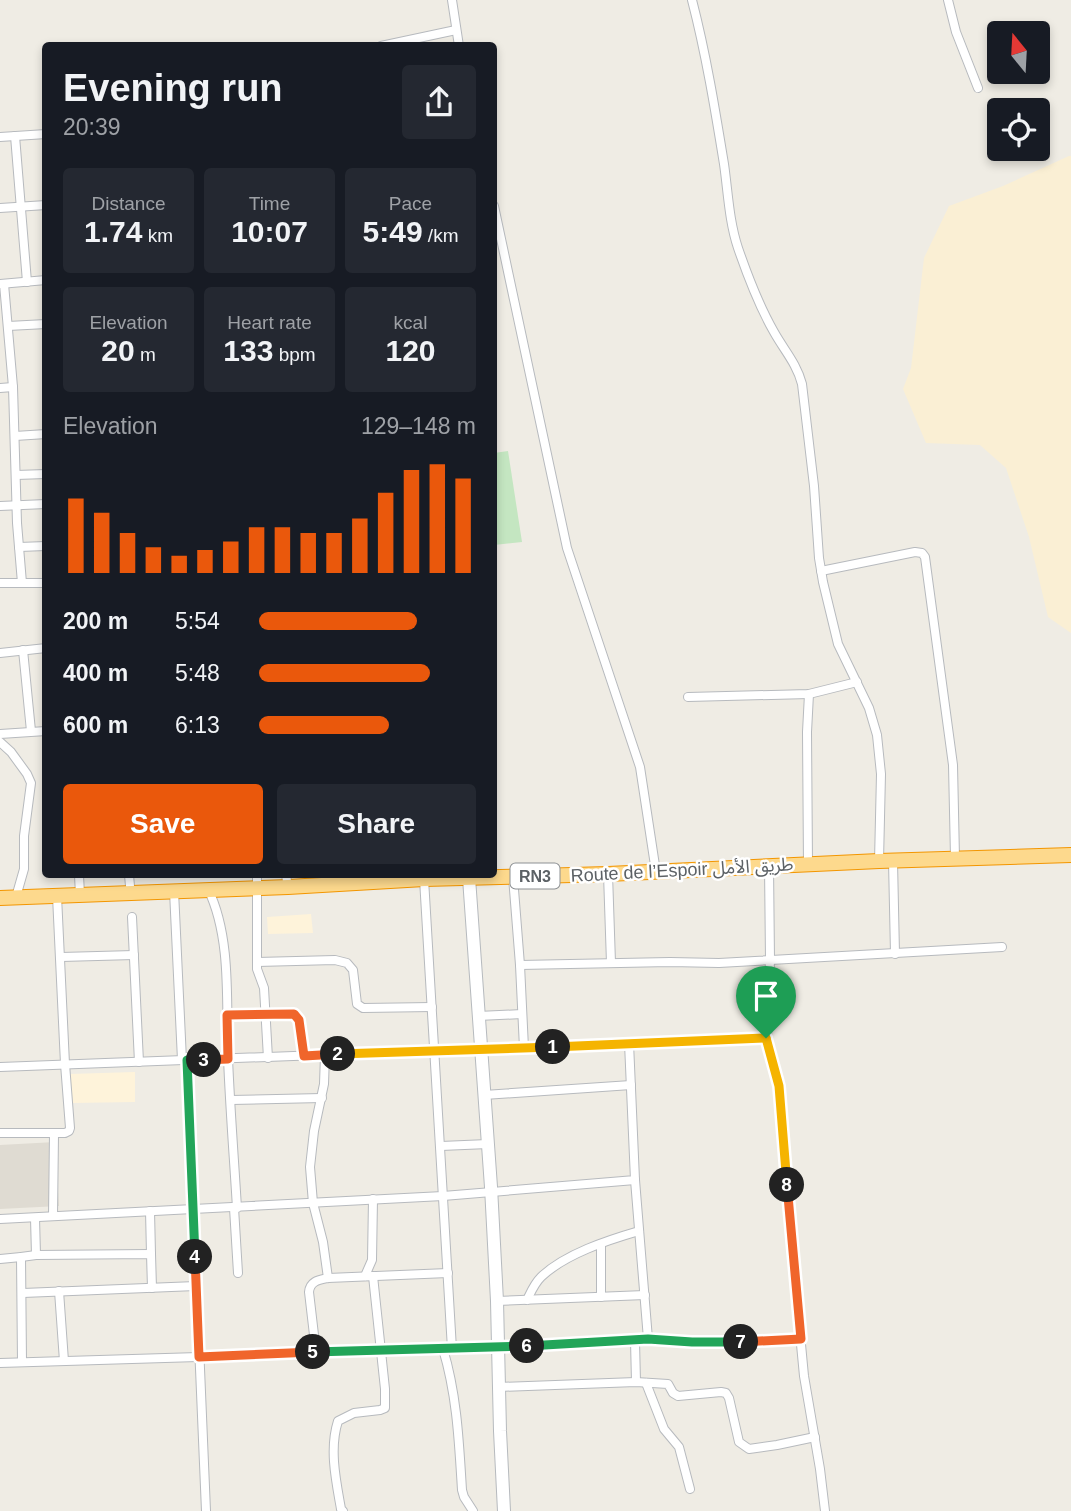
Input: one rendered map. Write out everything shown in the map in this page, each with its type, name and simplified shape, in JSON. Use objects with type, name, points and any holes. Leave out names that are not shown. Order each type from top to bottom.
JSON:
[{"type":"highway","name":"Route de l’Espoir طريق الأمل","points":[[497,877],[1071,855]]},
{"type":"highway","name":"Route de l’Espoir طريق الأمل","points":[[0,898],[208,889],[257,881],[469,878]]},
{"type":"street","points":[[452,0],[458,42]]},
{"type":"street","points":[[692,0],[711,85],[738,247],[755,294],[773,331],[799,373],[802,384],[821,571],[838,644],[875,724],[880,753],[881,804],[895,954]]},
{"type":"street","points":[[948,0],[956,32],[978,88]]},
{"type":"street","points":[[400,42],[456,30]]},
{"type":"street","points":[[0,138],[42,134]]},
{"type":"street","points":[[15,136],[27,282]]},
{"type":"street","points":[[0,208],[42,205]]},
{"type":"street","points":[[497,220],[568,548],[640,767],[656,872]]},
{"type":"street","points":[[22,583],[16,504],[13,387],[2,284],[42,280]]},
{"type":"street","points":[[8,326],[42,324]]},
{"type":"street","points":[[0,388],[13,387]]},
{"type":"street","points":[[15,436],[42,434]]},
{"type":"street","points":[[16,475],[42,474]]},
{"type":"street","points":[[0,506],[42,504]]},
{"type":"street","points":[[19,547],[42,546]]},
{"type":"street","points":[[821,571],[915,552],[922,553],[925,557],[953,765],[955,858]]},
{"type":"street","points":[[0,583],[42,583]]},
{"type":"street","points":[[0,653],[42,648]]},
{"type":"street","points":[[23,650],[31,731]]},
{"type":"street","points":[[688,696],[809,694],[857,682]]},
{"type":"street","points":[[808,864],[809,694]]},
{"type":"street","points":[[0,734],[42,731]]},
{"type":"street","points":[[0,742],[11,752],[31,783],[24,836],[24,869],[16,897]]},
{"type":"street","points":[[769,866],[770,960],[766,1038],[779,1086],[806,1389],[825,1511]]},
{"type":"street","points":[[608,874],[611,963]]},
{"type":"street","points":[[513,877],[524,1048]]},
{"type":"street","points":[[79,878],[80,895]]},
{"type":"street","points":[[129,878],[130,886]]},
{"type":"street","points":[[469,878],[491,1192],[505,1511]]},
{"type":"street","points":[[425,879],[453,1349]]},
{"type":"street","points":[[257,881],[257,962],[264,988],[268,1058]]},
{"type":"street","points":[[208,889],[214,901],[223,937],[238,1273]]},
{"type":"street","points":[[174,891],[193,1209],[206,1511]]},
{"type":"street","points":[[0,1133],[54,1134],[67,1133],[70,1128],[57,896]]},
{"type":"street","points":[[132,917],[139,1062]]},
{"type":"street","points":[[520,965],[719,963],[1002,947]]},
{"type":"street","points":[[61,957],[135,955]]},
{"type":"street","points":[[257,962],[335,960],[347,963],[353,970],[357,1004],[363,1008],[432,1007]]},
{"type":"street","points":[[227,1015],[294,1014],[299,1020],[304,1056]]},
{"type":"street","points":[[478,1016],[522,1014]]},
{"type":"street","points":[[0,1067],[766,1038]]},
{"type":"street","points":[[629,1043],[635,1180],[648,1339]]},
{"type":"street","points":[[325,1055],[322,1098],[314,1131],[310,1167],[313,1203],[323,1242],[328,1278]]},
{"type":"street","points":[[484,1095],[631,1085]]},
{"type":"street","points":[[231,1100],[322,1098]]},
{"type":"street","points":[[53,1216],[54,1134]]},
{"type":"street","points":[[441,1146],[488,1144]]},
{"type":"street","points":[[0,1219],[443,1196],[635,1180]]},
{"type":"street","points":[[343,1511],[338,1493],[334,1450],[338,1421],[354,1413],[385,1408],[369,1276],[372,1260],[373,1199]]},
{"type":"street","points":[[150,1211],[152,1288]]},
{"type":"street","points":[[35,1218],[36,1255]]},
{"type":"street","points":[[527,1300],[532,1288],[548,1271],[576,1254],[639,1231]]},
{"type":"street","points":[[601,1244],[601,1297]]},
{"type":"street","points":[[0,1259],[36,1255],[151,1254]]},
{"type":"street","points":[[22,1257],[22,1362]]},
{"type":"street","points":[[316,1352],[310,1287],[315,1282],[328,1278],[448,1273]]},
{"type":"street","points":[[23,1293],[196,1286]]},
{"type":"street","points":[[58,1291],[64,1361]]},
{"type":"street","points":[[497,1301],[645,1296]]},
{"type":"street","points":[[0,1363],[497,1348],[648,1339],[722,1343],[801,1339]]},
{"type":"street","points":[[635,1341],[641,1382],[664,1429],[679,1447],[690,1489]]},
{"type":"street","points":[[443,1349],[458,1416],[462,1490],[473,1511]]},
{"type":"street","points":[[499,1387],[641,1382],[668,1384],[678,1396],[721,1392],[726,1393],[729,1398],[739,1442],[749,1449],[815,1437]]},
{"type":"shaded area","points":[[311,914],[313,933],[268,934],[267,917]]},
{"type":"shaded area","points":[[135,1072],[135,1102],[72,1103],[69,1074]]},
{"type":"shaded area","points":[[55,1142],[59,1206],[0,1209],[0,1145]]},
{"type":"green space","points":[[508,451],[522,542],[497,545],[497,453]]},
{"type":"sand","points":[[1069,156],[1071,633],[1048,617],[1029,537],[1006,468],[980,445],[926,443],[903,389],[911,368],[924,258],[949,206],[1003,186]]},
{"type":"route","points":[[294,1014],[299,1020],[304,1056],[766,1038],[779,1086],[801,1339],[722,1343],[648,1339],[497,1348],[199,1357],[187,1060],[228,1059],[227,1015],[294,1014]]}]
